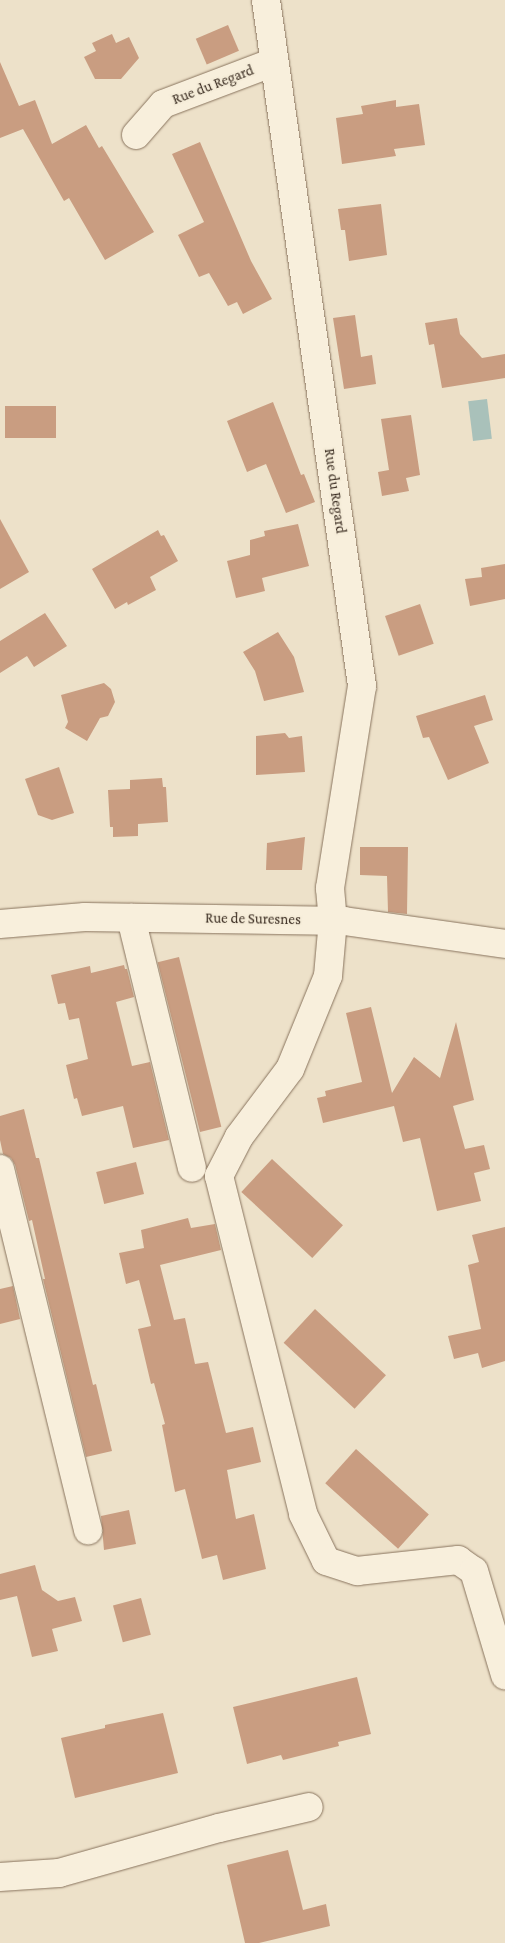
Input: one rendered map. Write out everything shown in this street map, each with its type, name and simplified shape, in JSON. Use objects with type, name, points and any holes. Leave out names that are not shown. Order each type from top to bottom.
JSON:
[{"type":"street","name":"Rue du Regard","points":[[266,0],[362,686],[330,888],[333,920],[328,976],[290,1069],[239,1137],[219,1176],[302,1514],[326,1561],[357,1571],[458,1560],[474,1571],[505,1675]]},
{"type":"street","name":"Rue du Regard","points":[[136,135],[163,104],[274,62]]},
{"type":"street","name":"Rue de Suresnes","points":[[0,924],[86,917],[333,920],[505,944]]},
{"type":"street","points":[[131,918],[192,1168]]},
{"type":"street","points":[[0,1169],[88,1530]]},
{"type":"street","points":[[0,1877],[59,1873],[219,1828],[309,1807]]},
{"type":"water","points":[[487,399],[492,439],[473,441],[468,401]]},
{"type":"building","points":[[228,25],[239,51],[207,64],[196,39]]},
{"type":"building","points":[[112,34],[116,43],[129,37],[139,58],[121,79],[95,79],[84,57],[96,51],[92,43]]},
{"type":"building","points":[[0,62],[19,106],[35,100],[52,144],[86,125],[99,148],[102,146],[154,232],[105,260],[69,198],[64,201],[23,129],[0,138]]},
{"type":"building","points":[[396,100],[396,107],[419,104],[425,145],[394,149],[396,156],[342,164],[336,118],[363,114],[361,106]]},
{"type":"building","points":[[200,142],[251,261],[272,299],[243,314],[237,302],[228,306],[209,273],[199,277],[178,235],[204,222],[172,154]]},
{"type":"building","points":[[381,204],[387,255],[349,261],[345,230],[341,230],[338,209]]},
{"type":"building","points":[[355,315],[361,357],[372,355],[376,384],[344,389],[333,318]]},
{"type":"building","points":[[457,318],[460,334],[482,358],[505,354],[505,378],[442,388],[434,344],[429,345],[425,323]]},
{"type":"building","points":[[273,402],[301,475],[304,474],[315,502],[286,513],[266,464],[247,472],[227,421]]},
{"type":"building","points":[[5,406],[56,406],[56,438],[5,438]]},
{"type":"building","points":[[411,415],[420,475],[406,478],[409,491],[382,496],[378,472],[389,470],[381,419]]},
{"type":"building","points":[[0,519],[29,572],[0,589]]},
{"type":"building","points":[[298,524],[309,566],[262,578],[265,591],[236,598],[227,561],[250,555],[250,540],[265,536],[264,531]]},
{"type":"building","points":[[158,530],[161,536],[164,535],[178,561],[150,577],[156,590],[128,605],[127,602],[115,609],[92,569]]},
{"type":"building","points":[[505,564],[505,599],[470,606],[465,579],[482,577],[481,568]]},
{"type":"building","points":[[420,604],[434,644],[399,656],[385,616]]},
{"type":"building","points":[[45,613],[67,646],[34,667],[27,656],[0,673],[0,641]]},
{"type":"building","points":[[278,632],[294,657],[304,692],[264,701],[255,671],[243,652]]},
{"type":"building","points":[[104,683],[111,689],[115,702],[108,716],[100,718],[87,741],[65,728],[68,722],[61,695]]},
{"type":"building","points":[[485,695],[493,720],[474,726],[489,763],[448,780],[429,737],[423,738],[416,716]]},
{"type":"building","points":[[285,733],[289,738],[302,736],[305,772],[256,775],[256,736]]},
{"type":"building","points":[[59,767],[74,813],[52,820],[38,815],[25,779]]},
{"type":"building","points":[[162,778],[163,787],[166,787],[168,822],[138,824],[138,836],[113,837],[113,827],[110,827],[108,790],[130,789],[130,780]]},
{"type":"building","points":[[305,837],[302,870],[266,870],[267,843]]},
{"type":"building","points":[[360,847],[408,847],[407,914],[388,912],[387,876],[360,875]]},
{"type":"building","points":[[179,957],[221,1127],[200,1132],[158,962]]},
{"type":"building","points":[[124,965],[125,969],[127,969],[134,997],[116,1002],[132,1066],[150,1062],[169,1140],[133,1148],[123,1106],[82,1116],[77,1098],[74,1099],[66,1065],[88,1059],[79,1018],[69,1020],[65,1003],[58,1004],[51,975],[90,966],[91,973]]},
{"type":"building","points":[[371,1007],[392,1093],[414,1057],[440,1078],[456,1022],[474,1100],[453,1106],[465,1149],[484,1145],[490,1169],[474,1173],[481,1201],[437,1211],[420,1138],[403,1142],[394,1106],[323,1123],[317,1098],[326,1096],[325,1091],[362,1082],[346,1013]]},
{"type":"building","points":[[24,1109],[36,1158],[39,1158],[93,1385],[96,1384],[112,1451],[86,1457],[43,1279],[45,1279],[32,1220],[29,1221],[15,1165],[11,1158],[3,1154],[0,1140],[0,1116]]},
{"type":"building","points":[[272,1159],[343,1225],[312,1258],[241,1192]]},
{"type":"building","points":[[136,1162],[144,1194],[104,1204],[96,1172]]},
{"type":"building","points":[[188,1218],[191,1228],[215,1224],[221,1250],[160,1265],[174,1320],[185,1318],[195,1364],[208,1362],[226,1433],[253,1427],[261,1462],[227,1470],[236,1519],[254,1514],[266,1569],[223,1580],[217,1555],[202,1559],[185,1489],[175,1492],[162,1425],[165,1424],[154,1383],[151,1384],[138,1329],[151,1326],[139,1280],[126,1284],[119,1253],[144,1248],[141,1230]]},
{"type":"building","points":[[505,1227],[505,1361],[482,1368],[478,1353],[454,1359],[448,1336],[481,1329],[468,1265],[479,1262],[472,1235]]},
{"type":"building","points":[[13,1286],[20,1319],[0,1324],[0,1289]]},
{"type":"building","points":[[315,1309],[386,1375],[355,1409],[284,1343]]},
{"type":"building","points":[[356,1449],[429,1515],[398,1549],[325,1483]]},
{"type":"building","points":[[129,1510],[136,1544],[104,1550],[101,1516]]},
{"type":"building","points":[[35,1565],[42,1590],[58,1601],[75,1597],[82,1621],[52,1629],[58,1651],[32,1657],[17,1596],[0,1600],[0,1574]]},
{"type":"building","points":[[141,1598],[151,1635],[123,1642],[113,1606]]},
{"type":"building","points":[[357,1677],[371,1734],[338,1742],[339,1746],[283,1760],[281,1755],[247,1764],[233,1707]]},
{"type":"building","points":[[163,1713],[178,1773],[75,1798],[61,1738],[105,1728],[105,1725]]},
{"type":"building","points":[[288,1850],[303,1910],[326,1904],[330,1926],[259,1943],[245,1943],[227,1865]]}]
